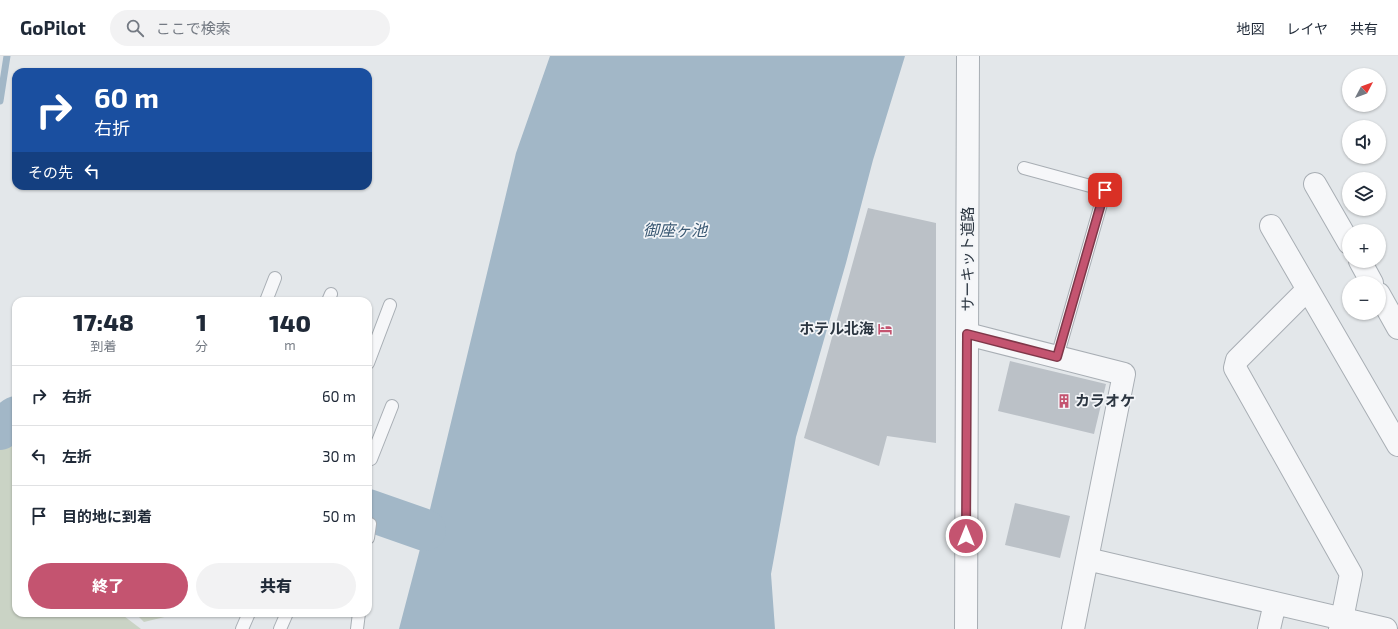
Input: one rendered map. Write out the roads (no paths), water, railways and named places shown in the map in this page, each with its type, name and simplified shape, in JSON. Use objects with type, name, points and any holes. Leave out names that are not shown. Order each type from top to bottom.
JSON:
[{"type":"street","name":"サーキット道路","points":[[966,629],[968,56]]},
{"type":"street","points":[[1315,184],[1342,231]]},
{"type":"street","points":[[1271,226],[1398,445]]},
{"type":"street","points":[[1307,290],[1237,360],[1235,368],[1351,574],[1341,624]]},
{"type":"street","points":[[1386,307],[1398,328]]},
{"type":"street","points":[[967,334],[1124,374],[1073,629]]},
{"type":"street","points":[[1087,559],[1275,603],[1341,624],[1386,629]]},
{"type":"street","points":[[1269,629],[1275,603]]},
{"type":"lane","points":[[1024,168],[1105,190],[1057,357]]},
{"type":"lane","points":[[268,297],[275,278]]},
{"type":"lane","points":[[372,352],[390,305]]},
{"type":"lane","points":[[372,456],[392,406]]},
{"type":"lane","points":[[242,629],[247,617]]},
{"type":"lane","points":[[280,629],[285,617]]},
{"type":"lane","points":[[357,629],[358,617]]},
{"type":"water","name":"御座ヶ池","points":[[550,56],[905,56],[873,160],[846,263],[796,437],[771,574],[775,629],[399,629],[425,530],[516,153]]},
{"type":"waterway","points":[[0,101],[7,56]]},
{"type":"waterway","points":[[0,429],[12,420]]},
{"type":"waterway","points":[[372,511],[425,530]]},
{"type":"place","name":"ホテル北海","points":[[885,329]]},
{"type":"place","name":"カラオケ","points":[[1064,401]]}]
